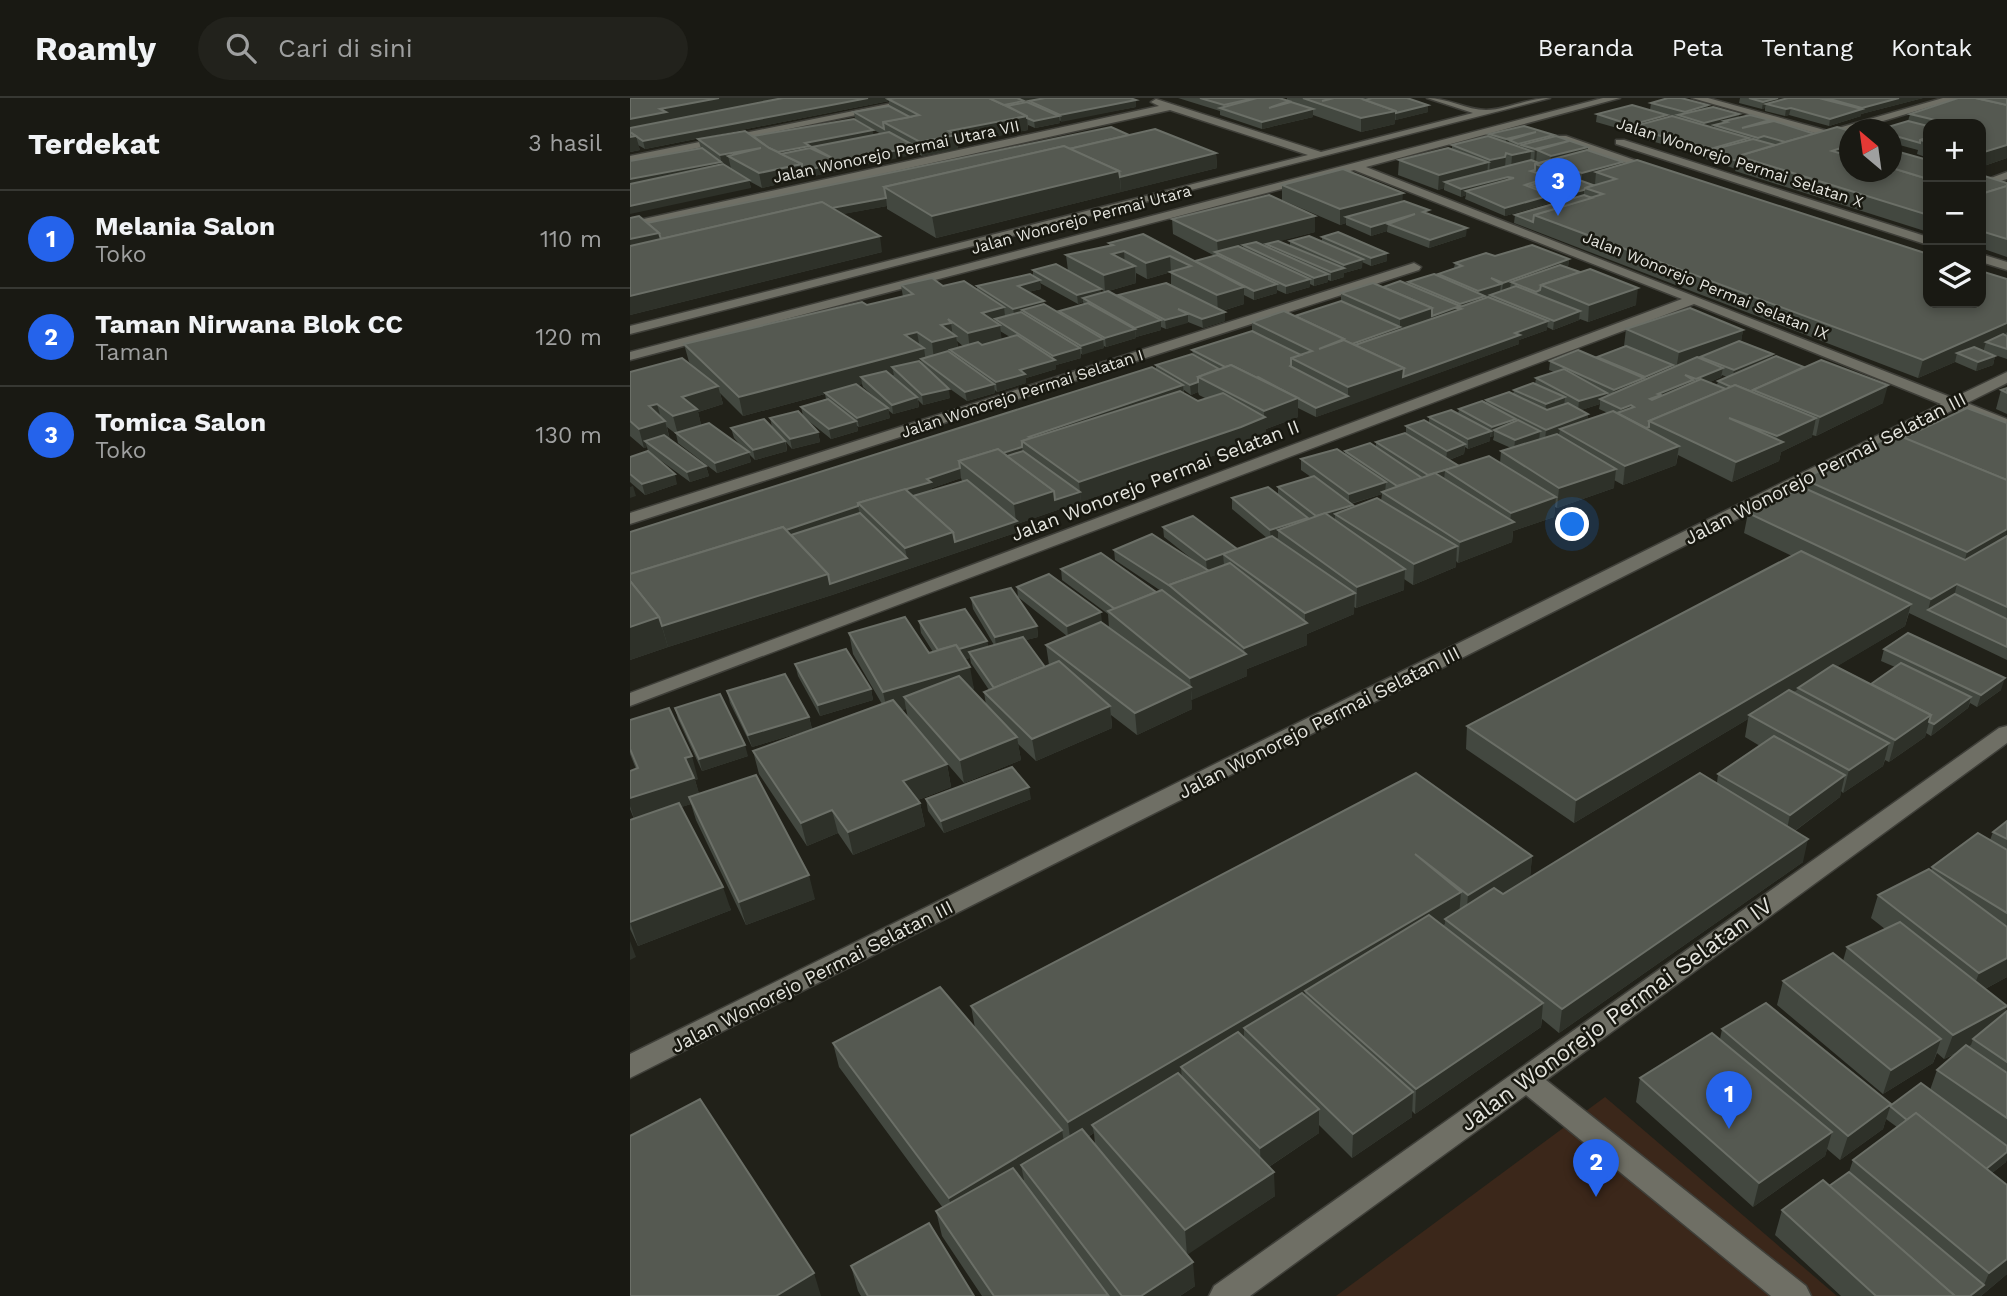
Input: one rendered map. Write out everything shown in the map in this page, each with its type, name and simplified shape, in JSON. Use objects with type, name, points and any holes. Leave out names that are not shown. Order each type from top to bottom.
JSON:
[{"type":"street","points":[[630,159],[933,98]]},
{"type":"street","points":[[1145,98],[1320,155]]},
{"type":"street","points":[[1432,98],[1487,107],[1518,123],[1670,174]]},
{"type":"street","name":"Jalan Wonorejo Permai Utara","points":[[630,330],[1320,155],[1487,107],[1508,107],[1545,98]]},
{"type":"street","name":"Jalan Wonorejo Permai Utara","points":[[630,356],[1615,98]]},
{"type":"street","points":[[1697,98],[1839,137]]},
{"type":"street","points":[[1829,134],[1954,98]]},
{"type":"street","name":"Jalan Wonorejo Permai Utara VII","points":[[630,226],[1170,107]]},
{"type":"street","points":[[1508,107],[1566,125]]},
{"type":"street","name":"Jalan Wonorejo Permai Selatan X","points":[[1605,138],[1923,239]]},
{"type":"street","name":"Jalan Wonorejo Permai Selatan IX","points":[[1352,165],[2007,425]]},
{"type":"street","points":[[1986,180],[2007,174]]},
{"type":"street","points":[[1986,180],[2007,186]]},
{"type":"street","points":[[1986,260],[2007,266]]},
{"type":"street","name":"Jalan Wonorejo Permai Selatan I","points":[[630,519],[1414,267]]},
{"type":"street","name":"Jalan Wonorejo Permai Selatan II","points":[[630,701],[1695,299]]},
{"type":"street","name":"Jalan Wonorejo Permai Selatan III","points":[[630,1066],[2007,377]]},
{"type":"street","name":"Jalan Wonorejo Permai Selatan IV","points":[[1225,1296],[2007,733]]},
{"type":"street","points":[[1526,1079],[1795,1296]]},
{"type":"shaded area","points":[[1605,1097],[1837,1296],[1336,1296]]},
{"type":"building","points":[[630,98],[719,98],[660,109],[666,112],[630,119]]},
{"type":"building","points":[[783,98],[868,98],[643,141],[630,132],[630,128]]},
{"type":"building","points":[[989,98],[1027,116],[949,131],[956,135],[920,142],[883,122],[919,115],[888,99]]},
{"type":"building","points":[[989,98],[1017,98],[1024,101],[1004,105]]},
{"type":"building","points":[[1045,98],[1136,100],[1060,115],[1029,101]]},
{"type":"building","points":[[1200,98],[1255,98],[1224,105]]},
{"type":"building","points":[[1257,98],[1289,101],[1269,108],[1291,102],[1313,109],[1262,122],[1220,108]]},
{"type":"building","points":[[1303,98],[1333,98],[1322,101],[1360,98],[1396,111],[1361,118]]},
{"type":"building","points":[[1407,98],[1428,105],[1396,113],[1365,100]]},
{"type":"building","points":[[1668,98],[1681,98],[1708,105],[1685,112],[1651,103]]},
{"type":"building","points":[[1749,98],[1778,98],[1763,102]]},
{"type":"building","points":[[1788,98],[1826,98],[1823,99],[1862,109],[1830,119],[1766,104]]},
{"type":"building","points":[[1826,98],[1899,98],[1862,108]]},
{"type":"building","points":[[1958,98],[1975,98],[2007,105],[2007,145],[1986,151],[1986,119],[1931,119],[1910,114]]},
{"type":"building","points":[[1976,98],[2007,98],[2007,105]]},
{"type":"building","points":[[1027,102],[1059,116],[1034,121],[1007,106]]},
{"type":"building","points":[[1632,105],[1667,115],[1631,125],[1597,114]]},
{"type":"building","points":[[889,106],[910,117],[883,122],[884,129],[854,112]]},
{"type":"building","points":[[1713,107],[1739,114],[1704,123],[1678,115]]},
{"type":"building","points":[[1750,115],[1770,120],[1742,128],[1774,121],[1815,134],[1785,142],[1764,136],[1758,138],[1714,125]]},
{"type":"building","points":[[1672,116],[1749,138],[1707,150],[1631,127]]},
{"type":"building","points":[[854,119],[873,130],[805,143],[810,146],[778,152],[753,136]]},
{"type":"building","points":[[1908,121],[1923,125],[1923,139],[1920,143],[1902,138],[1902,123]]},
{"type":"building","points":[[1524,126],[1554,135],[1518,144],[1509,140],[1536,132],[1506,139],[1489,134]]},
{"type":"building","points":[[1111,127],[1129,135],[1069,149],[1064,146],[884,187],[886,198],[832,208],[822,202],[661,239],[659,233],[647,223]]},
{"type":"building","points":[[1839,128],[1839,149],[1832,151],[1839,153],[1839,182],[1902,182],[1902,171],[1923,177],[1923,213],[1738,156]]},
{"type":"building","points":[[1155,129],[1216,153],[1120,177],[1119,171],[1069,149]]},
{"type":"building","points":[[745,131],[769,148],[802,164],[759,173],[728,156],[761,148],[720,155],[698,139]]},
{"type":"building","points":[[889,132],[915,146],[807,170],[802,164],[781,154],[810,148],[832,158],[812,147]]},
{"type":"building","points":[[1488,136],[1531,151],[1512,155],[1506,153],[1505,157],[1490,160],[1452,145]]},
{"type":"building","points":[[1556,136],[1588,147],[1551,156],[1537,150],[1569,141],[1535,149],[1521,145]]},
{"type":"building","points":[[1753,139],[1775,145],[1738,156],[1737,161],[1707,151]]},
{"type":"building","points":[[1064,146],[1119,171],[932,216],[884,187]]},
{"type":"building","points":[[702,148],[721,162],[630,179],[630,161]]},
{"type":"building","points":[[1448,148],[1488,162],[1439,175],[1399,160]]},
{"type":"building","points":[[1587,150],[1623,162],[1582,173],[1566,168],[1554,171],[1535,164]]},
{"type":"building","points":[[1902,153],[1923,159],[1923,177],[1902,171]]},
{"type":"building","points":[[1531,160],[1539,163],[1535,164],[1535,170],[1531,171],[1550,177],[1525,185],[1551,195],[1505,208],[1466,191],[1514,178],[1508,177],[1461,189],[1445,182]]},
{"type":"building","points":[[1637,160],[1923,252],[1923,308],[1986,308],[1986,273],[2007,279],[2007,323],[1923,360],[1534,215],[1603,194],[1585,188],[1616,179],[1596,172]]},
{"type":"building","points":[[723,164],[749,180],[630,206],[630,184]]},
{"type":"building","points":[[1343,169],[1403,193],[1340,209],[1282,185]]},
{"type":"building","points":[[1565,175],[1593,185],[1561,196],[1530,185]]},
{"type":"building","points":[[1986,177],[2007,183],[2007,186],[1986,192]]},
{"type":"building","points":[[2007,186],[2007,239],[1986,233],[1986,192]]},
{"type":"building","points":[[1269,195],[1315,216],[1217,241],[1172,219]]},
{"type":"building","points":[[1584,195],[1592,198],[1534,215],[1533,222],[1515,215]]},
{"type":"building","points":[[1404,201],[1429,210],[1423,212],[1467,228],[1430,240],[1388,224],[1415,214],[1371,227],[1346,217]]},
{"type":"building","points":[[822,202],[880,236],[630,296],[630,246]]},
{"type":"building","points":[[639,216],[659,233],[630,239],[630,218]]},
{"type":"building","points":[[1338,232],[1387,253],[1371,258],[1322,237]]},
{"type":"building","points":[[1143,234],[1244,287],[1217,295],[1170,272],[1191,266],[1170,256],[1146,263],[1124,251],[1112,254],[1135,266],[1104,275],[1066,255],[1113,245],[1109,243]]},
{"type":"building","points":[[1309,236],[1363,259],[1344,265],[1290,241]]},
{"type":"building","points":[[1278,241],[1344,268],[1331,272],[1266,244]]},
{"type":"building","points":[[1256,242],[1328,274],[1314,278],[1243,245]]},
{"type":"building","points":[[1532,245],[1569,259],[1503,283],[1491,278],[1501,284],[1478,291],[1438,274],[1462,266],[1455,263],[1486,253],[1495,256]]},
{"type":"building","points":[[1238,246],[1310,279],[1286,286],[1215,252]]},
{"type":"building","points":[[1217,255],[1277,284],[1254,291],[1195,261]]},
{"type":"building","points":[[1056,264],[1101,289],[1077,295],[1033,270]]},
{"type":"building","points":[[1560,265],[1580,272],[1541,285],[1536,292],[1511,282]]},
{"type":"building","points":[[1590,269],[1638,288],[1589,305],[1541,285]]},
{"type":"building","points":[[1030,274],[1040,280],[1018,286],[1044,301],[1013,309],[977,286]]},
{"type":"building","points":[[1434,274],[1485,296],[1460,304],[1408,282]]},
{"type":"building","points":[[932,278],[943,286],[964,281],[1004,307],[982,313],[1000,325],[968,333],[948,319],[951,323],[941,325],[956,336],[932,342],[917,332],[905,335],[924,348],[739,397],[684,344],[862,302],[867,305],[913,294],[901,285]]},
{"type":"building","points":[[1400,281],[1460,306],[1432,316],[1432,308],[1383,287]]},
{"type":"building","points":[[1166,283],[1225,312],[1202,319],[1178,309],[1188,314],[1165,320],[1118,295]]},
{"type":"building","points":[[1373,283],[1432,308],[1400,319],[1341,293]]},
{"type":"building","points":[[1516,286],[1580,311],[1554,321],[1490,295]]},
{"type":"building","points":[[1108,291],[1161,320],[1135,328],[1083,298]]},
{"type":"building","points":[[1488,297],[1548,321],[1515,333],[1520,335],[1403,377],[1404,368],[1355,345],[1461,309],[1457,308]]},
{"type":"building","points":[[1341,301],[1400,327],[1352,344],[1295,316]]},
{"type":"building","points":[[1088,303],[1135,329],[1105,338],[1059,311]]},
{"type":"building","points":[[1044,304],[1103,339],[1081,346],[1022,310]]},
{"type":"building","points":[[1690,308],[1743,330],[1679,352],[1626,329]]},
{"type":"building","points":[[1284,311],[1344,339],[1319,349],[1344,340],[1404,368],[1348,387],[1291,358],[1312,351],[1252,322]]},
{"type":"building","points":[[1021,312],[1080,348],[1053,356],[995,319]]},
{"type":"building","points":[[1252,331],[1301,355],[1291,358],[1290,366],[1348,396],[1316,408],[1258,377],[1231,365],[1225,367],[1192,350]]},
{"type":"building","points":[[2003,334],[2007,336],[2007,349],[1986,342]]},
{"type":"building","points":[[1017,335],[1055,360],[1020,370],[1025,374],[996,382],[950,350],[978,342],[982,345]]},
{"type":"building","points":[[1739,341],[1773,354],[1734,370],[1700,357]]},
{"type":"building","points":[[1626,346],[1673,365],[1645,377],[1597,357]]},
{"type":"building","points":[[1974,347],[1995,356],[1978,362],[1957,353]]},
{"type":"building","points":[[1578,350],[1644,378],[1614,390],[1550,361]]},
{"type":"building","points":[[948,351],[994,384],[965,392],[921,359]]},
{"type":"building","points":[[1192,354],[1219,369],[1198,377],[1198,382],[1190,385],[1156,365]]},
{"type":"building","points":[[1776,356],[1804,367],[1752,392],[1718,381]]},
{"type":"building","points":[[1697,357],[1723,368],[1696,379],[1685,375],[1693,380],[1650,399],[1652,400],[1701,379],[1726,389],[1649,421],[1649,427],[1646,428],[1617,413],[1634,407],[1631,405],[1621,409],[1600,399]]},
{"type":"building","points":[[682,358],[718,386],[682,397],[697,409],[673,416],[657,404],[649,406],[665,421],[639,429],[630,421],[630,372]]},
{"type":"building","points":[[1821,360],[1888,385],[1820,417],[1753,390]]},
{"type":"building","points":[[919,361],[949,389],[922,395],[892,367]]},
{"type":"building","points":[[1231,365],[1298,398],[1264,411],[1198,377]]},
{"type":"building","points":[[1152,367],[1183,385],[1029,437],[1031,438],[1022,441],[1022,447],[1003,453],[998,449],[959,461],[960,468],[927,479],[931,482],[858,503],[858,506],[786,530],[783,527],[630,574],[630,532]]},
{"type":"building","points":[[1564,369],[1607,393],[1579,401],[1536,378]]},
{"type":"building","points":[[886,371],[917,397],[892,405],[861,377]]},
{"type":"building","points":[[1533,383],[1565,397],[1546,404],[1514,390]]},
{"type":"building","points":[[856,384],[888,408],[857,418],[825,393]]},
{"type":"building","points":[[1735,385],[1816,418],[1777,436],[1729,418],[1783,442],[1736,462],[1649,421]]},
{"type":"building","points":[[1180,391],[1198,401],[1223,393],[1265,417],[1079,482],[1022,441]]},
{"type":"building","points":[[1509,392],[1547,410],[1568,403],[1588,414],[1546,430],[1486,400]]},
{"type":"building","points":[[828,399],[856,421],[829,429],[801,407]]},
{"type":"building","points":[[1482,401],[1516,419],[1492,427],[1459,409]]},
{"type":"building","points":[[1967,408],[2007,423],[2007,480],[1903,438]]},
{"type":"building","points":[[1451,410],[1491,431],[1468,439],[1429,417]]},
{"type":"building","points":[[798,411],[818,432],[790,439],[770,418]]},
{"type":"building","points":[[1613,411],[1679,446],[1625,466],[1560,429]]},
{"type":"building","points":[[764,419],[785,441],[753,450],[731,428]]},
{"type":"building","points":[[1424,420],[1465,444],[1447,451],[1406,426]]},
{"type":"building","points":[[1518,420],[1540,431],[1515,440],[1494,430]]},
{"type":"building","points":[[709,423],[749,452],[715,463],[676,433]]},
{"type":"building","points":[[1405,433],[1459,466],[1428,475],[1376,442]]},
{"type":"building","points":[[1557,434],[1616,469],[1559,488],[1501,451]]},
{"type":"building","points":[[1895,434],[2007,480],[2007,529],[1967,552],[1803,479]]},
{"type":"building","points":[[664,435],[706,466],[687,472],[645,441]]},
{"type":"building","points":[[1370,443],[1422,478],[1397,486],[1345,451]]},
{"type":"building","points":[[998,449],[1054,491],[1014,504],[959,461]]},
{"type":"building","points":[[1337,449],[1386,482],[1349,494],[1301,459]]},
{"type":"building","points":[[648,451],[675,474],[642,484],[630,474],[630,457]]},
{"type":"building","points":[[1023,451],[1080,492],[1055,500],[1054,491],[1007,456]]},
{"type":"building","points":[[1489,456],[1556,497],[1511,513],[1445,470]]},
{"type":"building","points":[[1435,473],[1514,522],[1460,542],[1382,492]]},
{"type":"building","points":[[1314,476],[1353,505],[1316,516],[1278,487]]},
{"type":"building","points":[[967,480],[1017,521],[955,542],[953,532],[913,496]]},
{"type":"building","points":[[1268,487],[1308,518],[1270,530],[1232,498]]},
{"type":"building","points":[[1802,487],[1965,560],[2007,536],[2007,607],[1957,584],[1931,599],[1748,513]]},
{"type":"building","points":[[905,489],[953,532],[905,548],[858,503]]},
{"type":"building","points":[[1377,498],[1457,546],[1414,564],[1335,514]]},
{"type":"building","points":[[860,513],[907,558],[830,584],[828,574],[791,535]]},
{"type":"building","points":[[1325,513],[1405,569],[1357,587],[1278,530]]},
{"type":"building","points":[[1193,516],[1237,549],[1206,560],[1163,527]]},
{"type":"building","points":[[783,527],[828,574],[662,626],[659,617],[630,581],[630,574]]},
{"type":"building","points":[[1152,534],[1209,571],[1170,586],[1114,550]]},
{"type":"building","points":[[1272,536],[1355,593],[1305,613],[1223,554]]},
{"type":"building","points":[[1801,551],[1911,604],[1576,800],[1467,726]]},
{"type":"building","points":[[1101,553],[1156,592],[1115,609],[1061,569]]},
{"type":"building","points":[[1230,563],[1307,623],[1244,648],[1169,585]]},
{"type":"building","points":[[1049,574],[1101,612],[1067,626],[1017,587]]},
{"type":"building","points":[[630,581],[659,617],[630,627]]},
{"type":"building","points":[[1011,588],[1037,626],[995,637],[971,598]]},
{"type":"building","points":[[1162,590],[1246,654],[1190,678],[1108,611]]},
{"type":"building","points":[[1955,594],[2007,619],[2007,647],[1928,610]]},
{"type":"building","points":[[965,609],[987,641],[959,649],[956,645],[938,650],[919,621]]},
{"type":"building","points":[[905,617],[929,653],[956,645],[970,667],[883,692],[849,633]]},
{"type":"building","points":[[1101,622],[1191,687],[1135,713],[1046,645]]},
{"type":"building","points":[[1908,633],[2005,678],[1981,695],[1884,649]]},
{"type":"building","points":[[1023,637],[1045,667],[994,688],[969,652]]},
{"type":"building","points":[[846,649],[871,689],[818,705],[795,664]]},
{"type":"building","points":[[1059,661],[1110,706],[1032,739],[984,692]]},
{"type":"building","points":[[1901,663],[1971,697],[1934,724],[1929,722],[1931,715],[1871,684]]},
{"type":"building","points":[[1833,665],[1931,715],[1895,740],[1798,688]]},
{"type":"building","points":[[785,674],[809,717],[748,735],[727,691]]},
{"type":"building","points":[[959,676],[1017,737],[960,760],[904,697]]},
{"type":"building","points":[[1789,690],[1889,743],[1849,770],[1749,715]]},
{"type":"building","points":[[720,694],[745,745],[699,759],[675,708]]},
{"type":"building","points":[[893,700],[947,764],[903,781],[920,803],[848,832],[832,810],[801,823],[753,751]]},
{"type":"building","points":[[669,708],[692,756],[685,758],[694,778],[630,798],[630,771],[638,768],[630,749],[630,720]]},
{"type":"building","points":[[1774,736],[1845,775],[1790,815],[1718,774]]},
{"type":"building","points":[[1012,767],[1029,787],[941,821],[926,799]]},
{"type":"building","points":[[1416,773],[1532,856],[1468,895],[1415,854],[1461,892],[1068,1122],[971,1006]]},
{"type":"building","points":[[1700,773],[1808,839],[1562,1009],[1445,919],[1494,888],[1503,894]]},
{"type":"building","points":[[756,775],[809,875],[739,902],[689,797]]},
{"type":"building","points":[[679,803],[723,887],[630,922],[630,820]]},
{"type":"building","points":[[2007,821],[2007,839],[1993,832]]},
{"type":"building","points":[[1978,833],[2007,850],[2007,913],[1932,867]]},
{"type":"building","points":[[1929,869],[2007,927],[2007,958],[1979,973],[1878,895]]},
{"type":"building","points":[[1429,915],[1543,1003],[1416,1089],[1305,991]]},
{"type":"building","points":[[1900,922],[2007,1006],[1953,1035],[1847,947]]},
{"type":"building","points":[[1833,953],[1941,1039],[1891,1070],[1783,981]]},
{"type":"building","points":[[940,987],[1062,1130],[949,1198],[833,1043]]},
{"type":"building","points":[[1302,993],[1413,1092],[1353,1134],[1244,1028]]},
{"type":"building","points":[[1766,1003],[1891,1104],[1848,1136],[1722,1029]]},
{"type":"building","points":[[2007,1011],[2007,1062],[1973,1039]]},
{"type":"building","points":[[1238,1032],[1319,1109],[1260,1148],[1181,1067]]},
{"type":"building","points":[[1712,1033],[1832,1132],[1759,1183],[1640,1078]]},
{"type":"building","points":[[1966,1045],[2007,1073],[2007,1118],[1937,1070]]},
{"type":"building","points":[[1178,1073],[1274,1172],[1185,1230],[1092,1125]]},
{"type":"building","points":[[1921,1083],[2007,1146],[2007,1152],[1986,1169],[1916,1113],[1907,1120],[1890,1106]]},
{"type":"building","points":[[700,1099],[814,1273],[776,1296],[630,1296],[630,1136]]},
{"type":"building","points":[[1916,1113],[2007,1185],[2007,1259],[1989,1273],[1853,1160]]},
{"type":"building","points":[[1082,1129],[1193,1262],[1141,1296],[1122,1296],[1021,1165]]},
{"type":"building","points":[[1013,1168],[1108,1295],[994,1296],[936,1211]]},
{"type":"building","points":[[1849,1172],[1984,1285],[1970,1296],[1955,1296],[1829,1186]]},
{"type":"building","points":[[1823,1180],[1955,1296],[1876,1296],[1782,1210]]},
{"type":"building","points":[[929,1223],[974,1296],[868,1296],[851,1266]]},
{"type":"place","name":"Tomica Salon","points":[[1558,216]]},
{"type":"place","name":"Melania Salon","points":[[1729,1129]]},
{"type":"place","name":"Taman Nirwana Blok CC","points":[[1596,1197]]}]
